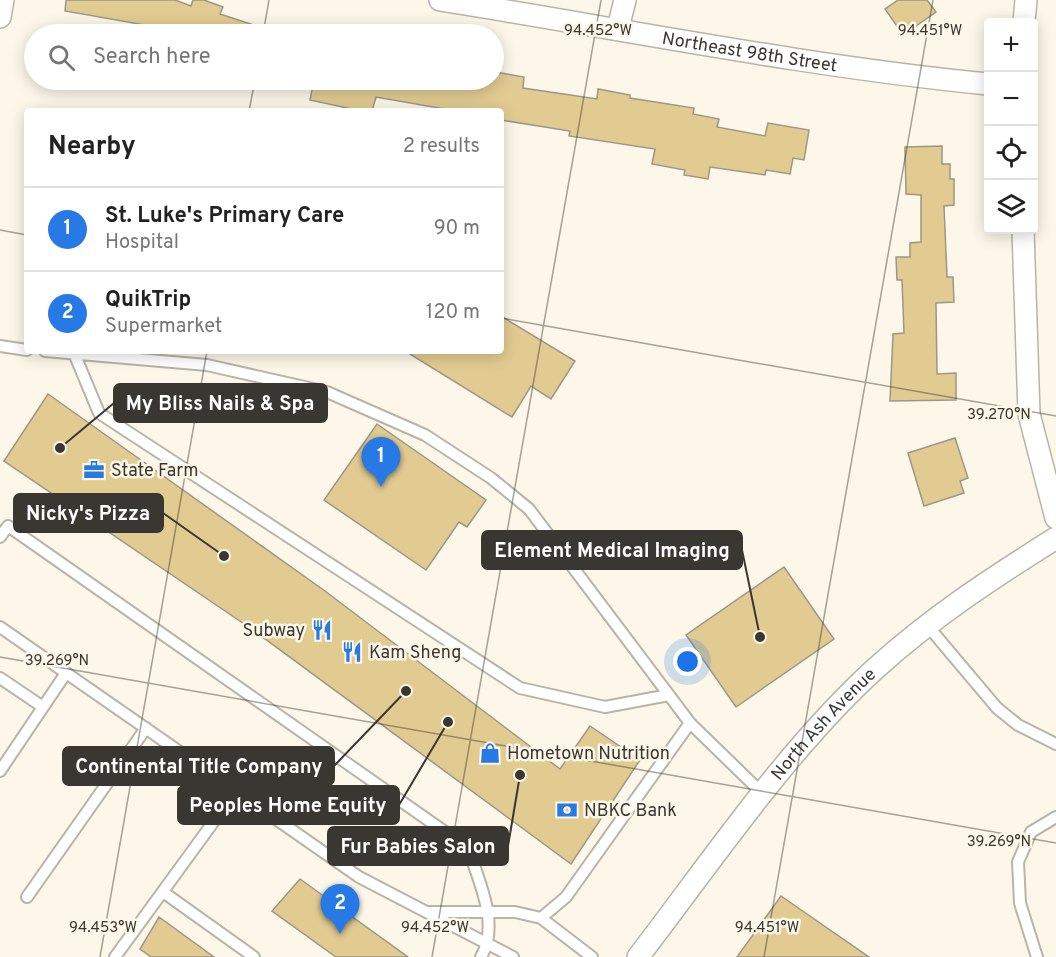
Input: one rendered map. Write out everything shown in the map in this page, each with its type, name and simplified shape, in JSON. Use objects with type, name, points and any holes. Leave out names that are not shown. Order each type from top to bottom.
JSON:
[{"type":"street","points":[[0,17],[3,0]]},
{"type":"street","name":"Northeast 98th Street","points":[[440,0],[618,28],[800,62],[984,84]]},
{"type":"street","points":[[618,28],[625,0]]},
{"type":"street","points":[[1024,18],[1026,0]]},
{"type":"street","points":[[1023,234],[1029,414],[1056,519]]},
{"type":"street","name":"North Ash Avenue","points":[[638,957],[801,747],[874,669],[968,593],[1056,538]]},
{"type":"lane","points":[[0,346],[24,350]]},
{"type":"lane","points":[[74,354],[99,413],[520,688],[567,701],[605,707],[669,695]]},
{"type":"lane","points":[[85,354],[207,365],[316,390],[361,405],[425,435],[491,478],[529,509],[690,723],[764,794]]},
{"type":"lane","points":[[0,537],[8,526],[468,848],[488,911],[489,943],[481,957]]},
{"type":"lane","points":[[927,624],[997,708],[1018,726],[1056,744]]},
{"type":"lane","points":[[0,627],[359,878],[513,957]]},
{"type":"lane","points":[[0,771],[66,672]]},
{"type":"lane","points":[[0,678],[43,707]]},
{"type":"lane","points":[[541,918],[566,897],[690,723]]},
{"type":"lane","points":[[27,897],[146,728]]},
{"type":"lane","points":[[118,956],[236,791]]},
{"type":"lane","points":[[1037,957],[1020,903],[1018,862],[1031,832],[1056,817]]},
{"type":"lane","points":[[163,892],[254,957]]},
{"type":"lane","points":[[428,912],[515,912],[541,918],[592,957]]},
{"type":"building","points":[[66,0],[175,0],[191,6],[193,0],[204,0],[223,7],[220,14],[251,24],[139,24],[65,11]]},
{"type":"building","points":[[898,0],[927,0],[936,12],[903,35],[885,9]]},
{"type":"building","points":[[504,74],[524,77],[523,88],[597,99],[598,89],[630,95],[630,98],[694,108],[693,114],[719,119],[717,127],[765,136],[768,123],[809,130],[804,160],[793,158],[790,174],[766,170],[765,175],[710,167],[708,179],[684,175],[685,170],[652,164],[655,149],[569,136],[570,131],[504,120],[504,108],[439,108],[376,97],[373,108],[347,108],[310,100],[312,90],[504,90]]},
{"type":"building","points":[[942,146],[942,164],[950,164],[950,179],[954,179],[954,205],[944,206],[947,277],[953,277],[954,302],[936,303],[937,374],[956,373],[956,400],[890,401],[893,334],[904,333],[902,280],[897,280],[896,257],[910,257],[910,243],[921,242],[921,195],[906,194],[905,147]]},
{"type":"building","points":[[504,318],[575,361],[551,399],[531,386],[512,417],[410,354],[504,354]]},
{"type":"building","points":[[48,394],[325,591],[560,769],[590,726],[640,760],[571,864],[253,630],[4,461]]},
{"type":"building","points":[[377,424],[486,500],[467,527],[459,522],[426,570],[324,500]]},
{"type":"building","points":[[955,438],[968,478],[960,481],[964,493],[924,506],[908,453]]},
{"type":"building","points":[[784,567],[834,639],[736,707],[686,635]]},
{"type":"building","points":[[300,879],[408,957],[336,957],[272,911]]},
{"type":"building","points":[[781,896],[869,957],[737,957]]},
{"type":"building","points":[[159,917],[214,957],[151,957],[140,949]]},
{"type":"place","name":"My Bliss Nails & Spa","points":[[60,448]]},
{"type":"place","name":"State Farm","points":[[94,470]]},
{"type":"place","name":"St. Luke's Primary Care","points":[[381,487]]},
{"type":"place","name":"Nicky's Pizza","points":[[224,556]]},
{"type":"place","name":"Subway","points":[[322,630]]},
{"type":"place","name":"Element Medical Imaging","points":[[760,637]]},
{"type":"place","name":"Kam Sheng","points":[[352,652]]},
{"type":"place","name":"Continental Title Company","points":[[406,691]]},
{"type":"place","name":"Peoples Home Equity","points":[[448,722]]},
{"type":"place","name":"Hometown Nutrition","points":[[490,753]]},
{"type":"place","name":"Fur Babies Salon","points":[[520,775]]},
{"type":"place","name":"NBKC Bank","points":[[567,810]]},
{"type":"place","name":"QuikTrip","points":[[340,934]]}]
